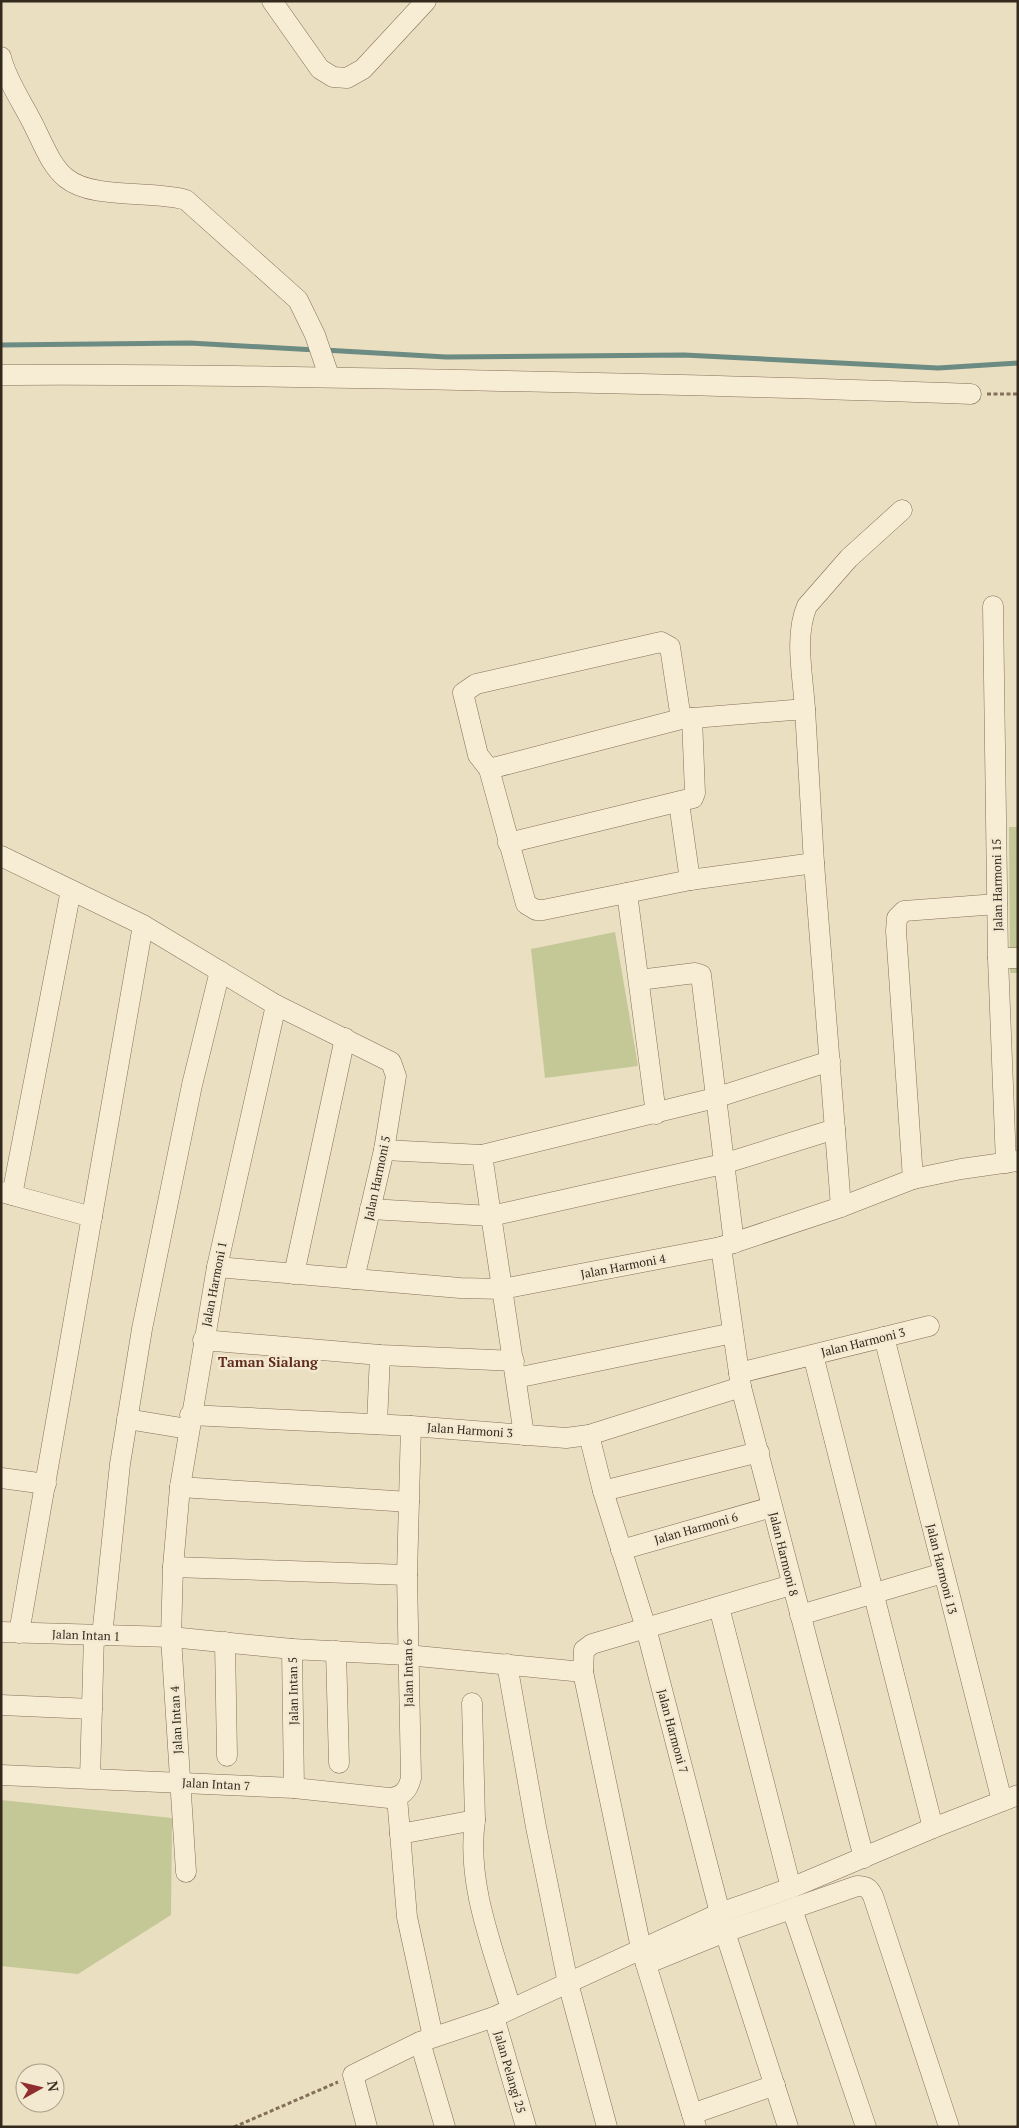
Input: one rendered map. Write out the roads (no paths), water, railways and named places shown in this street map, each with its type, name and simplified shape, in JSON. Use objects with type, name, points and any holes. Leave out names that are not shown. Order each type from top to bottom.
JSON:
[{"type":"street","points":[[272,1],[320,69],[333,77],[347,78],[363,69],[426,1]]},
{"type":"street","points":[[1,57],[11,82],[55,165],[67,178],[101,190],[169,195],[186,200],[287,288],[298,300],[324,357],[329,376]]},
{"type":"street","points":[[1,375],[127,373],[329,376],[707,384],[971,394]]},
{"type":"street","points":[[841,1207],[814,863],[801,646],[803,619],[807,606],[849,558],[902,510]]},
{"type":"street","name":"Jalan Harmoni 15","points":[[993,606],[998,958],[1012,1162]]},
{"type":"street","points":[[508,843],[679,803],[695,795],[686,718],[670,647],[661,642],[476,684],[462,693],[478,755],[489,769],[508,843],[523,898],[530,908],[543,910],[690,880],[814,863]]},
{"type":"street","points":[[489,769],[686,718],[805,709]]},
{"type":"street","points":[[679,803],[690,880]]},
{"type":"street","points":[[1,856],[143,925],[276,1005],[345,1038],[294,1274]]},
{"type":"street","points":[[71,890],[7,1193],[92,1217]]},
{"type":"street","points":[[627,893],[656,1114]]},
{"type":"street","points":[[913,1179],[896,930],[897,918],[904,911],[997,904]]},
{"type":"street","points":[[10,1632],[46,1484],[143,925]]},
{"type":"street","points":[[998,958],[1018,958]]},
{"type":"street","points":[[90,1778],[92,1709],[98,1635],[120,1464],[148,1299],[192,1085],[220,971]]},
{"type":"street","name":"Jalan Harmoni 8","points":[[639,980],[695,973],[701,975],[723,1164],[733,1333],[740,1380],[791,1585],[864,1858]]},
{"type":"street","name":"Jalan Harmoni 1","points":[[172,1567],[180,1487],[203,1340],[217,1267],[276,1005]]},
{"type":"street","name":"Jalan Harmoni 5","points":[[345,1038],[387,1059],[394,1066],[396,1076],[384,1150],[354,1279]]},
{"type":"street","points":[[384,1150],[482,1155],[656,1114],[715,1098],[830,1061]]},
{"type":"street","points":[[370,1209],[491,1216],[723,1164],[836,1129]]},
{"type":"street","points":[[482,1155],[524,1435]]},
{"type":"street","name":"Jalan Harmoni 4","points":[[217,1267],[502,1290],[727,1245],[841,1207],[913,1179],[960,1169],[1012,1162]]},
{"type":"street","name":"Jalan Harmoni 3","points":[[128,1419],[189,1422],[378,1424],[566,1438],[589,1435],[813,1355],[929,1326]]},
{"type":"street","points":[[203,1340],[515,1369],[733,1333]]},
{"type":"street","name":"Jalan Harmoni 13","points":[[884,1337],[943,1573],[1010,1798]]},
{"type":"street","points":[[378,1424],[380,1355]]},
{"type":"street","points":[[813,1355],[933,1828]]},
{"type":"street","name":"Jalan Intan 6","points":[[397,1797],[404,1793],[409,1786],[411,1770],[407,1655],[407,1575],[411,1426]]},
{"type":"street","name":"Jalan Harmoni 7","points":[[589,1435],[603,1491],[646,1628],[723,1923],[788,2127]]},
{"type":"street","points":[[603,1491],[759,1452]]},
{"type":"street","points":[[1,1478],[46,1484]]},
{"type":"street","points":[[180,1487],[409,1502]]},
{"type":"street","name":"Jalan Harmoni 6","points":[[621,1550],[772,1507]]},
{"type":"street","points":[[172,1567],[407,1575]]},
{"type":"street","name":"Jalan Intan 4","points":[[172,1567],[171,1637],[186,1872]]},
{"type":"street","points":[[800,1615],[943,1573]]},
{"type":"street","points":[[775,2085],[694,2120],[644,1956],[583,1672],[584,1650],[587,1646],[791,1585]]},
{"type":"street","points":[[719,1606],[791,1888]]},
{"type":"street","name":"Jalan Intan 1","points":[[10,1632],[171,1637],[292,1649]]},
{"type":"street","points":[[225,1642],[227,1756]]},
{"type":"street","name":"Jalan Intan 5","points":[[294,1788],[292,1649],[407,1655],[583,1672]]},
{"type":"street","points":[[336,1651],[339,1763]]},
{"type":"street","points":[[507,1664],[536,1827],[568,1983],[607,2127]]},
{"type":"street","name":"Jalan Pelangi 25","points":[[472,1704],[475,1820],[474,1871],[526,2127]]},
{"type":"street","points":[[1,1705],[92,1709]]},
{"type":"street","name":"Jalan Intan 7","points":[[1,1775],[294,1788],[397,1797]]},
{"type":"street","points":[[397,1797],[409,1934],[427,2039],[445,2127]]},
{"type":"street","points":[[367,2127],[353,2075],[427,2039],[502,2013],[568,1983],[644,1956],[723,1923],[791,1888],[933,1828],[1010,1798]]},
{"type":"street","points":[[400,1834],[475,1820]]},
{"type":"street","points":[[723,1923],[792,1910],[857,1886],[864,1886],[870,1890],[949,2125]]},
{"type":"street","points":[[792,1910],[866,2127]]},
{"type":"waterway","points":[[1,345],[190,343],[316,350]]},
{"type":"waterway","points":[[324,350],[446,357],[684,355],[938,368],[1018,363]]},
{"type":"district","name":"Taman Sialang","points":[[268,1361]]}]
